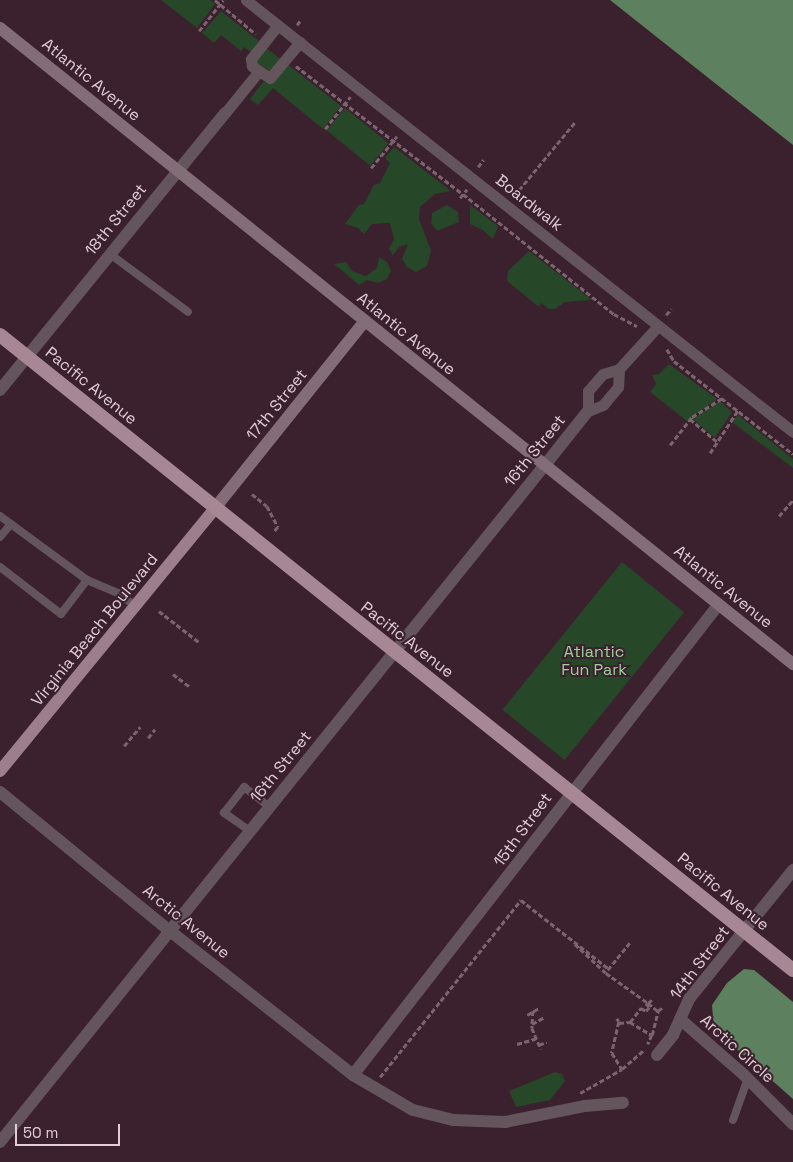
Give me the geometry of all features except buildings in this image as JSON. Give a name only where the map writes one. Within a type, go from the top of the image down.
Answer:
[{"type":"highway","name":"Pacific Avenue","points":[[0,334],[394,652],[793,970]]},
{"type":"main road","name":"Atlantic Avenue","points":[[0,28],[793,664]]},
{"type":"main road","name":"17th Street","points":[[215,508],[365,321]]},
{"type":"main road","name":"Virginia Beach Boulevard","points":[[0,771],[215,508]]},
{"type":"street","name":"Boardwalk","points":[[246,0],[404,125],[662,321],[748,396],[793,432]]},
{"type":"street","points":[[278,25],[251,59],[252,66],[270,78],[300,42]]},
{"type":"street","name":"18th Street","points":[[0,390],[259,71]]},
{"type":"street","name":"16th Street","points":[[588,411],[588,391],[603,374],[619,369],[662,321]]},
{"type":"street","name":"16th Street","points":[[0,1142],[588,411],[603,404],[618,387],[619,369]]},
{"type":"street","name":"15th Street","points":[[353,1075],[570,793],[719,604]]},
{"type":"street","name":"Arctic Avenue","points":[[0,792],[170,931],[353,1075],[397,1103],[453,1120],[505,1122],[586,1106],[623,1103]]},
{"type":"street","name":"14th Street","points":[[657,1055],[680,1019],[690,999],[793,870]]},
{"type":"street","name":"Arctic Circle","points":[[680,1019],[748,1078],[793,1124]]},
{"type":"lane","points":[[110,254],[188,312]]},
{"type":"lane","points":[[0,516],[87,580],[118,593],[135,606]]},
{"type":"lane","points":[[0,537],[11,524]]},
{"type":"lane","points":[[0,567],[61,614],[87,580]]},
{"type":"lane","points":[[250,831],[224,813],[244,787],[270,807]]},
{"type":"lane","points":[[733,1120],[748,1078]]},
{"type":"path","points":[[215,0],[265,41]]},
{"type":"path","points":[[199,31],[223,0]]},
{"type":"path","points":[[297,24],[301,19]]},
{"type":"path","points":[[286,59],[614,314],[650,334],[667,348],[674,362],[793,454]]},
{"type":"path","points":[[325,130],[358,88]]},
{"type":"path","points":[[516,197],[575,122]]},
{"type":"path","points":[[371,168],[404,125]]},
{"type":"path","points":[[477,167],[483,160]]},
{"type":"path","points":[[662,321],[671,309]]},
{"type":"path","points":[[710,452],[748,396]]},
{"type":"path","points":[[670,445],[690,419],[722,398]]},
{"type":"path","points":[[690,419],[717,442]]},
{"type":"path","points":[[252,494],[267,506],[278,527],[274,532]]},
{"type":"path","points":[[779,516],[793,500]]},
{"type":"path","points":[[159,611],[199,642]]},
{"type":"path","points":[[173,674],[190,687]]},
{"type":"path","points":[[124,746],[140,727]]},
{"type":"path","points":[[148,738],[155,729]]},
{"type":"path","points":[[384,1080],[380,1077],[384,1069],[521,900],[609,969]]},
{"type":"path","points":[[572,941],[576,949],[658,1011]]},
{"type":"path","points":[[606,973],[630,943]]},
{"type":"path","points":[[630,1022],[646,1002],[653,998]]},
{"type":"path","points":[[641,1008],[646,1011],[649,1007],[646,1002]]},
{"type":"path","points":[[573,1095],[622,1068],[643,1051],[652,1035],[658,1011],[663,1006]]},
{"type":"path","points":[[527,1015],[539,1008]]},
{"type":"path","points":[[533,1011],[532,1024],[535,1039],[541,1048]]},
{"type":"path","points":[[532,1024],[542,1018]]},
{"type":"path","points":[[617,1018],[619,1023],[612,1053],[622,1068]]},
{"type":"path","points":[[619,1023],[630,1022],[652,1035]]},
{"type":"path","points":[[517,1044],[535,1039]]},
{"type":"path","points":[[539,1045],[546,1042]]},
{"type":"green space","points":[[161,0],[210,0],[215,4],[197,28]]},
{"type":"green space","points":[[221,11],[259,41],[251,52],[244,47],[241,51],[221,35],[214,43],[202,33]]},
{"type":"green space","points":[[265,47],[282,60],[270,71],[257,63],[256,59]]},
{"type":"green space","points":[[287,64],[341,106],[323,129],[273,88],[258,105],[250,99],[263,82],[271,82]]},
{"type":"green space","points":[[345,108],[389,143],[370,166],[327,131]]},
{"type":"green space","points":[[394,147],[451,191],[435,194],[420,207],[419,219],[431,251],[427,266],[416,272],[407,267],[402,259],[408,244],[399,247],[393,255],[389,249],[394,239],[390,223],[372,224],[364,234],[358,228],[345,224],[359,205],[364,204],[374,185],[380,183],[390,163],[385,158]]},
{"type":"green space","points":[[447,205],[458,212],[459,222],[437,231],[431,223],[432,213]]},
{"type":"green space","points":[[470,205],[498,226],[493,239],[483,230],[470,224]]},
{"type":"green space","points":[[529,251],[592,300],[565,302],[555,309],[549,309],[541,303],[539,307],[507,281],[508,271]]},
{"type":"green space","points":[[379,257],[387,262],[391,271],[387,279],[378,283],[367,280],[359,285],[334,264],[346,262],[352,271],[366,276],[377,268]]},
{"type":"green space","points":[[669,364],[717,399],[687,421],[650,392],[656,384],[652,375],[659,374]]},
{"type":"green space","points":[[720,401],[732,412],[715,438],[693,419]]},
{"type":"green space","points":[[738,415],[793,459],[793,468],[732,422]]},
{"type":"green space","name":"Atlantic Fun Park","points":[[622,562],[684,612],[565,760],[502,710]]},
{"type":"green space","points":[[555,1072],[562,1074],[565,1081],[550,1100],[516,1107],[509,1091]]},
{"type":"shaded area","points":[[610,0],[793,0],[793,145]]},
{"type":"shaded area","points":[[744,969],[754,970],[793,1002],[793,1099],[714,1029],[712,1005],[727,983]]}]
